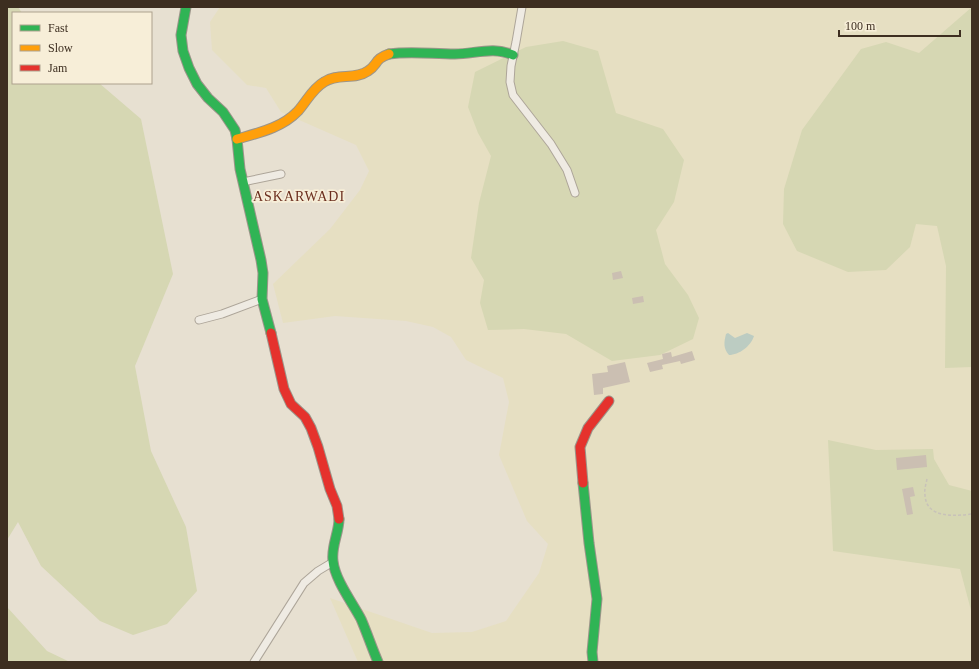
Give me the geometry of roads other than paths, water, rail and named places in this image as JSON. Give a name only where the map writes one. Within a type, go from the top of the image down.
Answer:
[{"type":"street","points":[[186,7],[181,35],[183,48],[188,62],[197,82],[208,97],[220,108],[235,131],[238,159],[261,260],[263,273],[262,299],[284,389],[291,404],[305,417],[311,428],[330,489],[337,506],[339,527],[333,548],[333,562],[339,579],[361,620],[378,662]]},
{"type":"street","points":[[522,7],[511,66],[510,82],[513,94],[551,144],[567,170],[575,193]]},
{"type":"street","points":[[237,139],[277,127],[296,112],[309,95],[321,83],[335,77],[367,71],[380,57],[391,54],[457,54],[498,50],[506,51],[513,55]]},
{"type":"street","points":[[243,182],[281,174]]},
{"type":"street","points":[[199,320],[222,314],[262,299]]},
{"type":"street","points":[[593,662],[592,652],[597,599],[589,543],[580,447],[584,434],[591,422],[609,401]]},
{"type":"street","points":[[254,662],[304,582],[333,562]]},
{"type":"district","name":"ASKARWADI","points":[[299,196]]}]
